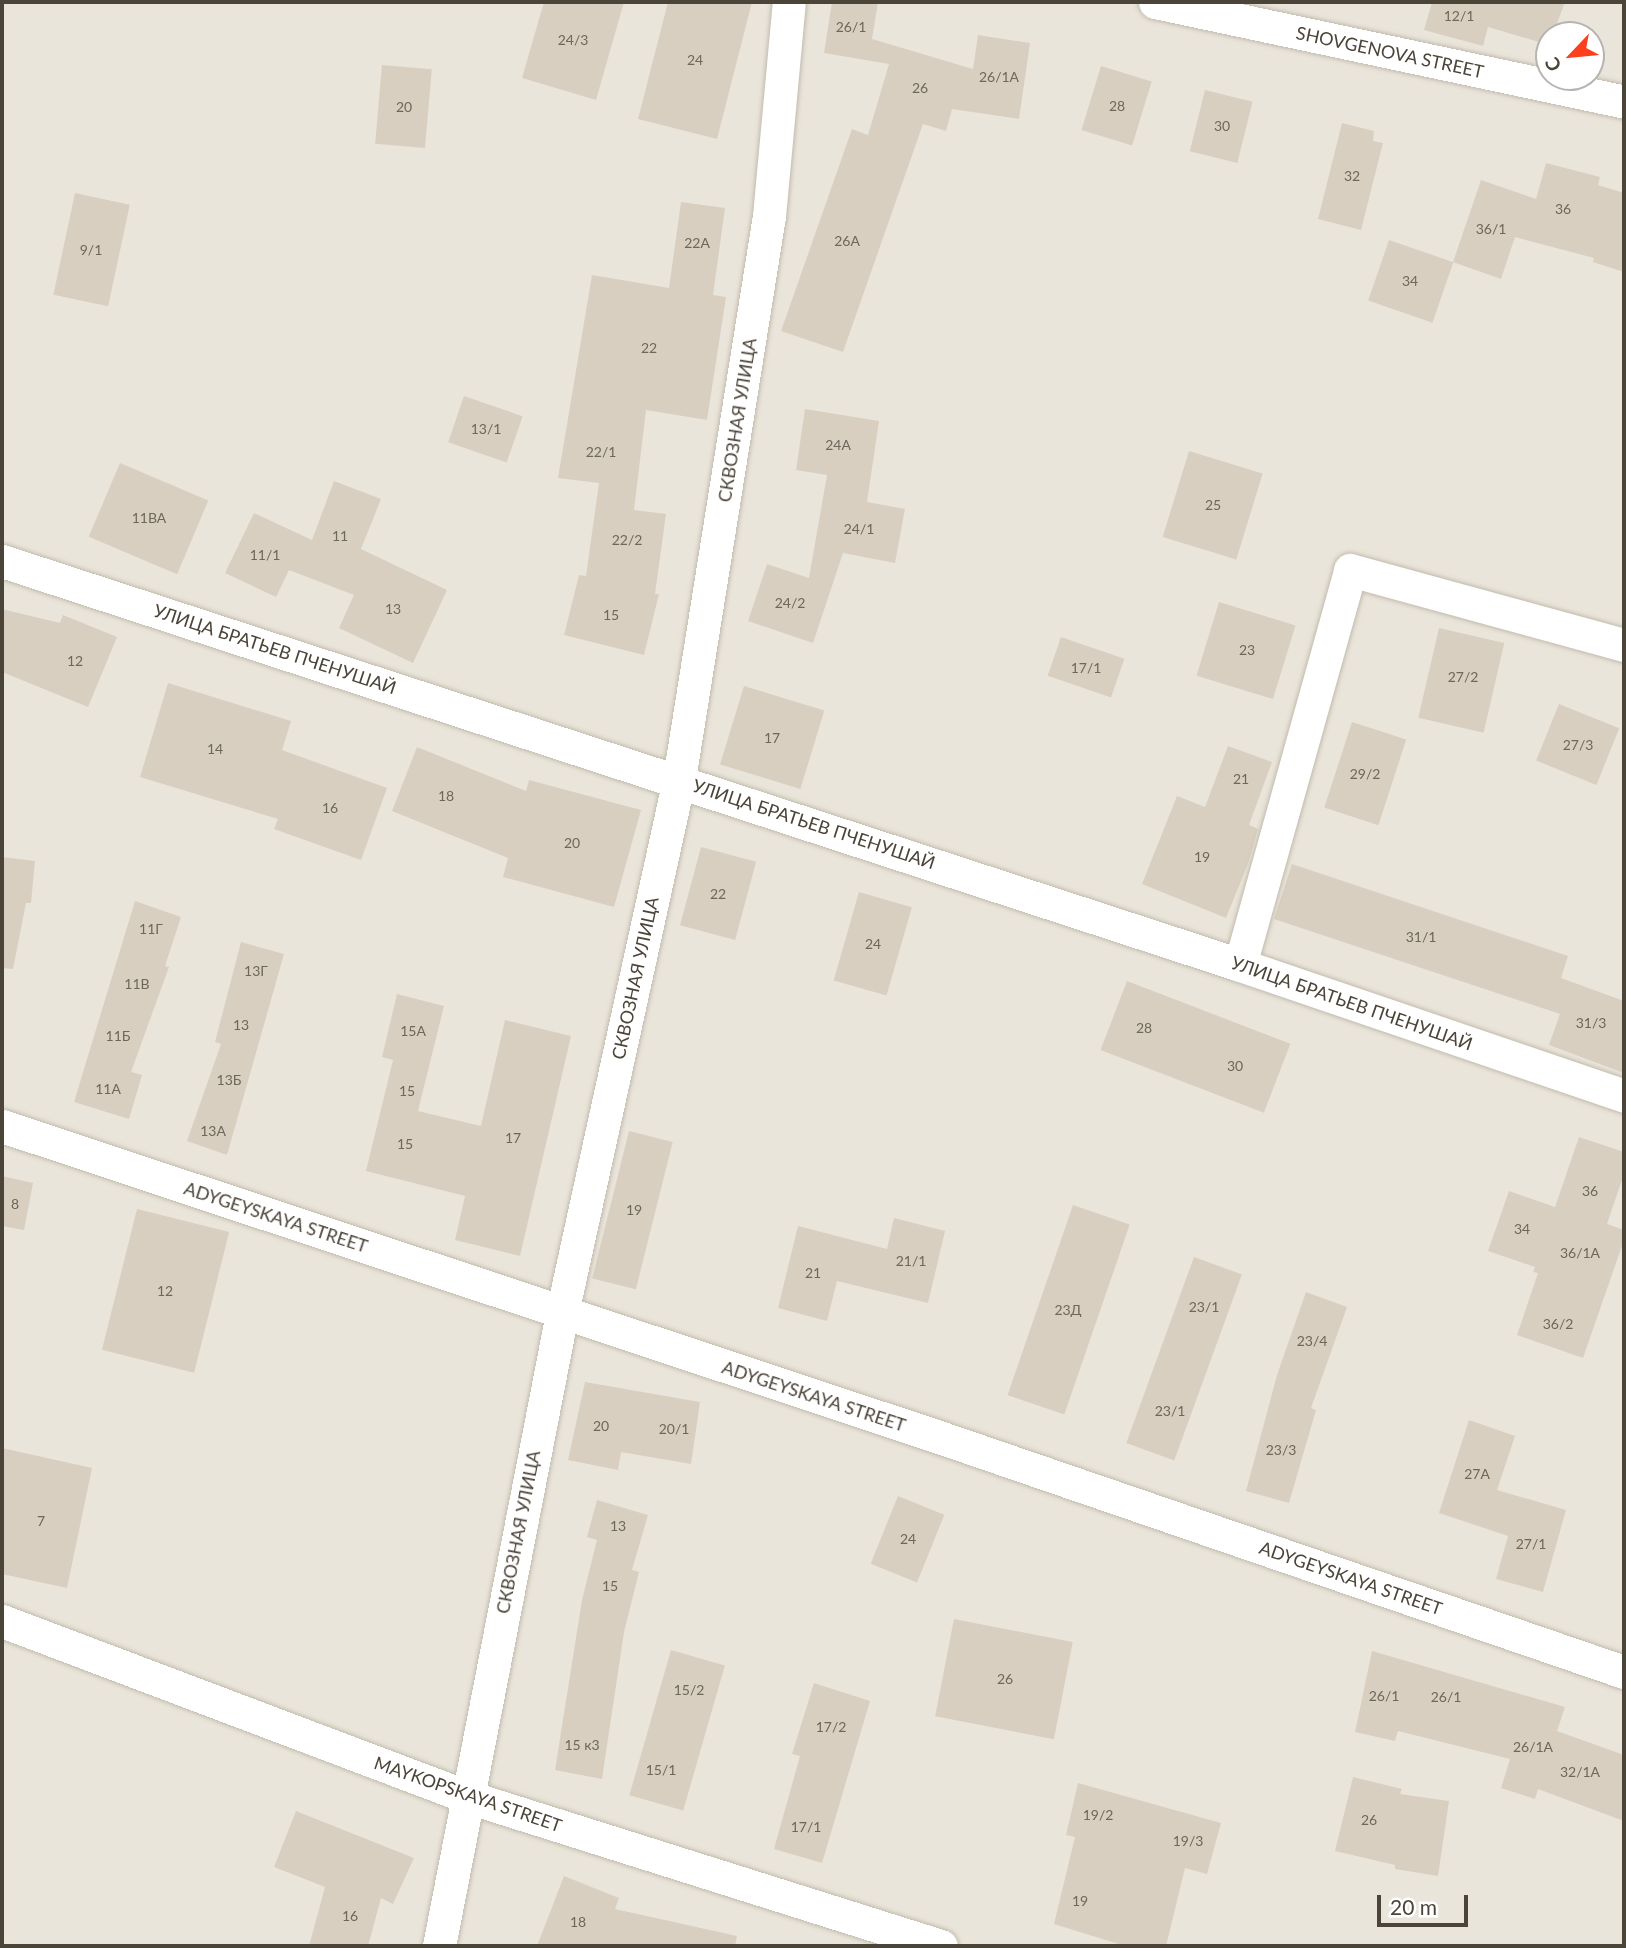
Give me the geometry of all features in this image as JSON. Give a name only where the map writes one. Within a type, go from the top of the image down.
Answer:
[{"type":"street","name":"СКВОЗНАЯ УЛИЦА","points":[[439,1946],[465,1796],[562,1313],[679,779],[769,216],[789,2]]},
{"type":"street","name":"SHOVGENOVA STREET","points":[[1155,2],[1624,102]]},
{"type":"street","name":"УЛИЦА БРАТЬЕВ ПЧЕНУШАЙ","points":[[2,561],[679,779],[1624,1096]]},
{"type":"street","points":[[1240,965],[1350,570],[1624,645]]},
{"type":"street","name":"ADYGEYSKAYA STREET","points":[[2,1126],[1624,1672]]},
{"type":"street","name":"MAYKOPSKAYA STREET","points":[[2,1621],[465,1796],[941,1946]]},
{"type":"shaded area","points":[[2,2],[1624,2],[1624,1946],[2,1946]]},
{"type":"building","points":[[544,2],[624,2],[596,100],[522,78]]},
{"type":"building","points":[[668,2],[752,2],[717,139],[638,119]]},
{"type":"building","points":[[832,2],[878,2],[872,39],[973,69],[978,35],[1030,43],[1019,119],[952,109],[946,131],[923,124],[843,352],[781,331],[852,129],[868,135],[889,64],[824,53]]},
{"type":"building","points":[[1432,2],[1565,2],[1558,21],[1535,21],[1535,41],[1488,27],[1483,46],[1424,30]]},
{"type":"building","points":[[382,65],[432,69],[425,148],[375,144]]},
{"type":"building","points":[[1101,66],[1152,81],[1132,146],[1081,130]]},
{"type":"building","points":[[1205,90],[1253,102],[1237,163],[1190,151]]},
{"type":"building","points":[[1342,123],[1374,131],[1373,141],[1383,143],[1361,230],[1318,219]]},
{"type":"building","points":[[1546,163],[1600,177],[1598,185],[1624,193],[1624,272],[1593,262],[1594,258],[1515,237],[1501,279],[1453,262],[1481,180],[1536,199]]},
{"type":"building","points":[[75,193],[130,205],[108,306],[53,295]]},
{"type":"building","points":[[681,202],[725,208],[713,295],[726,297],[707,420],[646,410],[634,510],[666,514],[655,594],[659,594],[644,655],[564,635],[579,575],[586,576],[599,483],[558,478],[592,275],[669,288]]},
{"type":"building","points":[[1389,240],[1453,262],[1432,323],[1368,301]]},
{"type":"building","points":[[464,396],[523,416],[507,463],[448,442]]},
{"type":"building","points":[[805,409],[879,421],[867,502],[905,509],[895,563],[843,553],[813,643],[748,621],[767,564],[809,578],[827,475],[796,470]]},
{"type":"building","points":[[1189,451],[1263,474],[1236,560],[1163,537]]},
{"type":"building","points":[[120,463],[208,501],[177,574],[89,537]]},
{"type":"building","points":[[334,481],[381,499],[361,549],[447,590],[413,663],[339,628],[354,595],[289,570],[276,597],[225,573],[254,513],[312,540]]},
{"type":"building","points":[[1219,602],[1296,625],[1273,699],[1196,676]]},
{"type":"building","points":[[2,609],[60,623],[63,615],[117,637],[88,707],[2,672]]},
{"type":"building","points":[[1439,628],[1504,643],[1484,733],[1418,718]]},
{"type":"building","points":[[1061,637],[1124,659],[1111,698],[1048,676]]},
{"type":"building","points":[[168,683],[291,721],[282,750],[387,788],[361,860],[274,829],[278,819],[140,777]]},
{"type":"building","points":[[744,686],[824,711],[800,789],[720,764]]},
{"type":"building","points":[[1559,704],[1619,728],[1596,785],[1536,761]]},
{"type":"building","points":[[1352,722],[1406,740],[1378,825],[1324,808]]},
{"type":"building","points":[[1228,746],[1272,762],[1249,825],[1258,829],[1249,861],[1226,918],[1142,884],[1177,796],[1205,807]]},
{"type":"building","points":[[417,747],[526,791],[529,780],[641,810],[614,907],[503,877],[508,858],[392,811]]},
{"type":"building","points":[[701,847],[756,862],[735,940],[680,925]]},
{"type":"building","points":[[2,857],[35,861],[31,903],[26,903],[13,969],[2,968]]},
{"type":"building","points":[[1292,864],[1568,956],[1561,978],[1624,1001],[1624,1073],[1549,1045],[1560,1014],[1274,919]]},
{"type":"building","points":[[859,892],[912,907],[887,996],[834,980]]},
{"type":"building","points":[[135,901],[181,917],[165,966],[169,967],[131,1072],[142,1075],[129,1119],[74,1102]]},
{"type":"building","points":[[241,942],[284,954],[227,1155],[187,1141],[221,1044],[215,1042]]},
{"type":"building","points":[[1127,981],[1290,1044],[1264,1113],[1100,1050]]},
{"type":"building","points":[[397,994],[444,1006],[418,1111],[481,1126],[505,1020],[571,1036],[520,1256],[455,1240],[465,1196],[366,1171],[393,1060],[382,1057]]},
{"type":"building","points":[[629,1131],[673,1142],[636,1289],[592,1278]]},
{"type":"building","points":[[1579,1137],[1624,1152],[1624,1174],[1607,1224],[1624,1230],[1624,1240],[1583,1358],[1517,1335],[1538,1273],[1533,1272],[1535,1267],[1488,1251],[1509,1191],[1555,1207]]},
{"type":"building","points":[[2,1176],[33,1183],[24,1230],[2,1226]]},
{"type":"building","points":[[1073,1205],[1130,1225],[1064,1415],[1008,1395]]},
{"type":"building","points":[[137,1209],[229,1232],[194,1373],[102,1350]]},
{"type":"building","points":[[894,1218],[945,1231],[928,1303],[837,1281],[827,1321],[778,1308],[798,1226],[887,1249]]},
{"type":"building","points":[[1194,1257],[1242,1274],[1174,1461],[1126,1443]]},
{"type":"building","points":[[1306,1292],[1347,1307],[1311,1408],[1316,1410],[1289,1503],[1246,1491],[1277,1375]]},
{"type":"building","points":[[585,1382],[700,1402],[691,1464],[621,1452],[618,1470],[568,1460]]},
{"type":"building","points":[[1469,1420],[1515,1436],[1497,1490],[1566,1510],[1543,1592],[1496,1579],[1508,1536],[1439,1513]]},
{"type":"building","points":[[2,1448],[92,1468],[67,1588],[2,1574]]},
{"type":"building","points":[[898,1496],[944,1515],[917,1582],[871,1564]]},
{"type":"building","points":[[597,1500],[648,1515],[632,1570],[639,1572],[624,1632],[602,1779],[555,1770],[582,1600],[597,1540],[587,1537]]},
{"type":"building","points":[[954,1619],[1073,1642],[1054,1739],[935,1716]]},
{"type":"building","points":[[671,1650],[725,1665],[683,1811],[629,1795]]},
{"type":"building","points":[[1372,1651],[1565,1707],[1557,1731],[1624,1755],[1624,1821],[1538,1789],[1535,1799],[1501,1788],[1510,1759],[1398,1731],[1395,1741],[1355,1732]]},
{"type":"building","points":[[814,1683],[870,1701],[822,1863],[774,1849],[800,1756],[792,1754]]},
{"type":"building","points":[[1353,1777],[1402,1789],[1400,1794],[1449,1801],[1438,1876],[1395,1869],[1395,1865],[1335,1851]]},
{"type":"building","points":[[1078,1783],[1221,1823],[1207,1874],[1185,1868],[1166,1946],[1125,1946],[1054,1924],[1075,1837],[1066,1835]]},
{"type":"building","points":[[296,1811],[414,1858],[393,1904],[381,1898],[368,1946],[309,1946],[325,1887],[274,1867]]},
{"type":"building","points":[[564,1876],[619,1898],[615,1909],[737,1936],[735,1946],[537,1946]]}]
